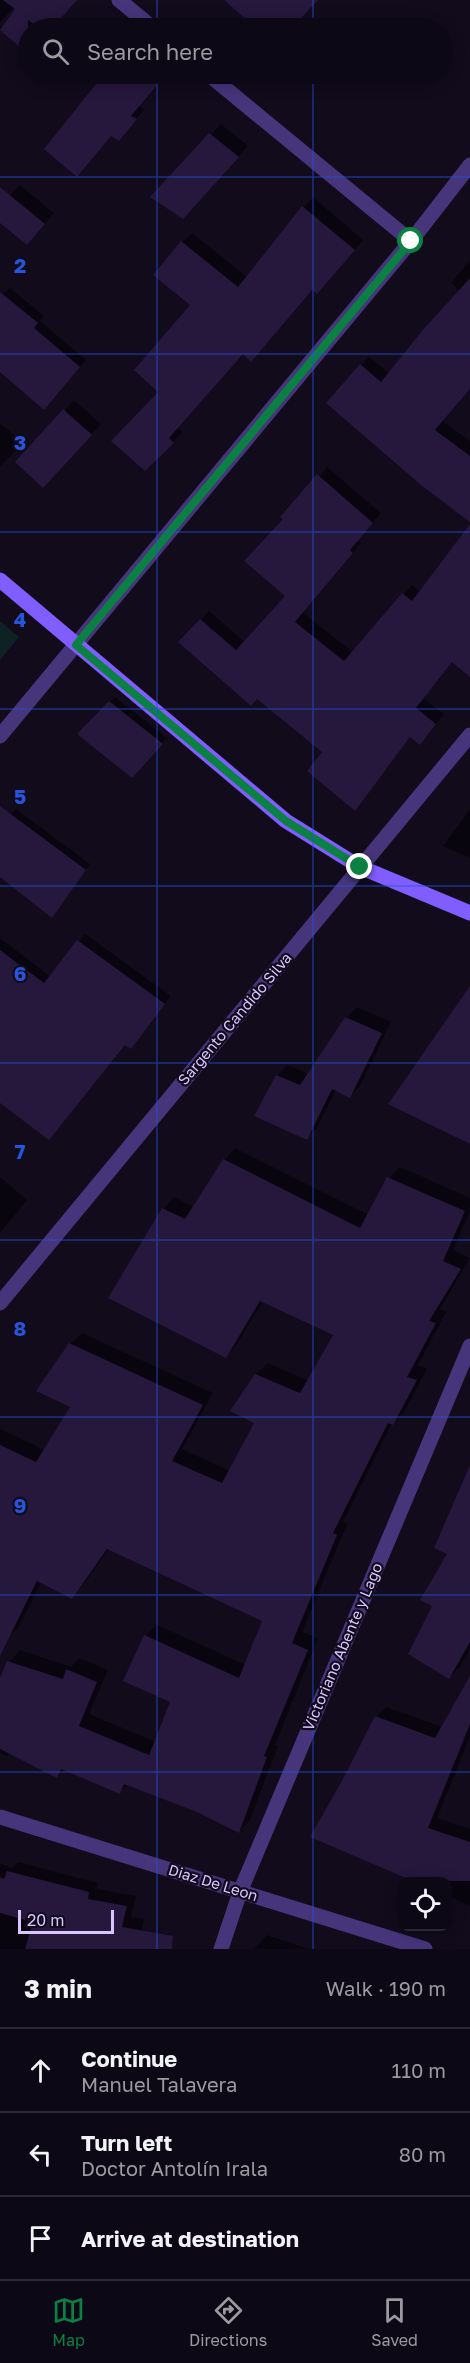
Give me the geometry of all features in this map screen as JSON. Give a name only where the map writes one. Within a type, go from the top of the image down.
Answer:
[{"type":"street","points":[[119,0],[141,18]]},
{"type":"street","points":[[220,84],[411,241]]},
{"type":"street","points":[[0,736],[411,241],[470,165]]},
{"type":"street","points":[[0,580],[286,821],[360,867],[470,913]]},
{"type":"street","name":"Sargento Candido Silva","points":[[0,1303],[470,735]]},
{"type":"street","name":"Victoriano Abente y Lago","points":[[221,1949],[240,1892],[470,1346]]},
{"type":"street","name":"Diaz De Leon","points":[[0,1816],[425,1949]]},
{"type":"green space","points":[[0,621],[19,637],[0,660]]},
{"type":"building","points":[[3,0],[77,0],[61,18],[18,18],[18,45],[0,30],[15,9]]},
{"type":"building","points":[[224,0],[318,0],[301,18],[245,18]]},
{"type":"building","points":[[96,84],[158,84],[131,116],[137,119],[119,141],[111,136],[77,177],[44,149]]},
{"type":"building","points":[[209,133],[239,157],[183,219],[150,197]]},
{"type":"building","points":[[0,187],[45,224],[27,245],[0,223]]},
{"type":"building","points":[[302,206],[355,250],[317,294],[312,290],[251,362],[243,354],[169,438],[174,443],[145,471],[111,441],[158,392],[134,370],[190,305],[153,275],[181,241],[238,287]]},
{"type":"building","points":[[470,278],[470,389],[435,430],[470,456],[470,522],[421,485],[326,403],[360,364],[381,382],[422,331]]},
{"type":"building","points":[[0,292],[38,323],[34,328],[80,367],[44,410],[0,372]]},
{"type":"building","points":[[63,409],[92,435],[43,488],[15,462]]},
{"type":"building","points":[[317,474],[373,523],[350,550],[353,553],[295,622],[344,661],[402,593],[412,601],[470,524],[470,677],[452,662],[416,708],[436,724],[420,745],[410,737],[355,811],[307,771],[322,752],[257,699],[251,706],[178,642],[200,619],[236,650],[285,596],[244,561],[283,519],[280,517]]},
{"type":"building","points":[[109,701],[163,744],[132,778],[77,734]]},
{"type":"building","points":[[0,806],[86,870],[52,918],[0,877]]},
{"type":"building","points":[[77,940],[165,1004],[131,1049],[125,1045],[49,1140],[0,1103],[0,950],[44,983]]},
{"type":"building","points":[[470,986],[470,1144],[388,1104]]},
{"type":"building","points":[[345,1017],[382,1033],[350,1098],[332,1089],[307,1140],[254,1116],[276,1075],[300,1085]]},
{"type":"building","points":[[223,1159],[360,1228],[387,1177],[465,1211],[443,1261],[461,1269],[429,1321],[436,1323],[407,1377],[417,1380],[393,1425],[388,1423],[333,1533],[337,1535],[292,1643],[308,1650],[264,1756],[267,1757],[239,1833],[197,1812],[124,1784],[120,1794],[61,1769],[57,1778],[0,1749],[0,1678],[7,1661],[63,1679],[66,1669],[97,1682],[79,1726],[149,1755],[170,1702],[123,1681],[144,1635],[239,1678],[262,1621],[107,1549],[72,1599],[37,1581],[0,1656],[0,1445],[36,1462],[70,1407],[36,1391],[69,1343],[203,1405],[172,1461],[222,1483],[254,1423],[230,1411],[255,1374],[300,1393],[333,1335],[260,1301],[226,1358],[108,1298],[162,1208],[185,1219]]},
{"type":"building","points":[[470,1465],[470,1642],[449,1679],[408,1654],[432,1606],[420,1600],[447,1554],[434,1548]]},
{"type":"building","points":[[470,1676],[470,1724],[428,1828],[470,1842],[470,1881],[452,1881],[452,1877],[404,1877],[310,1837],[375,1716],[435,1738]]},
{"type":"building","points":[[7,1871],[89,1892],[88,1899],[127,1906],[122,1927],[173,1936],[172,1949],[25,1949],[33,1922],[0,1913],[0,1877],[4,1879]]},
{"type":"route","points":[[360,867],[286,821],[76,645],[411,241]]}]
